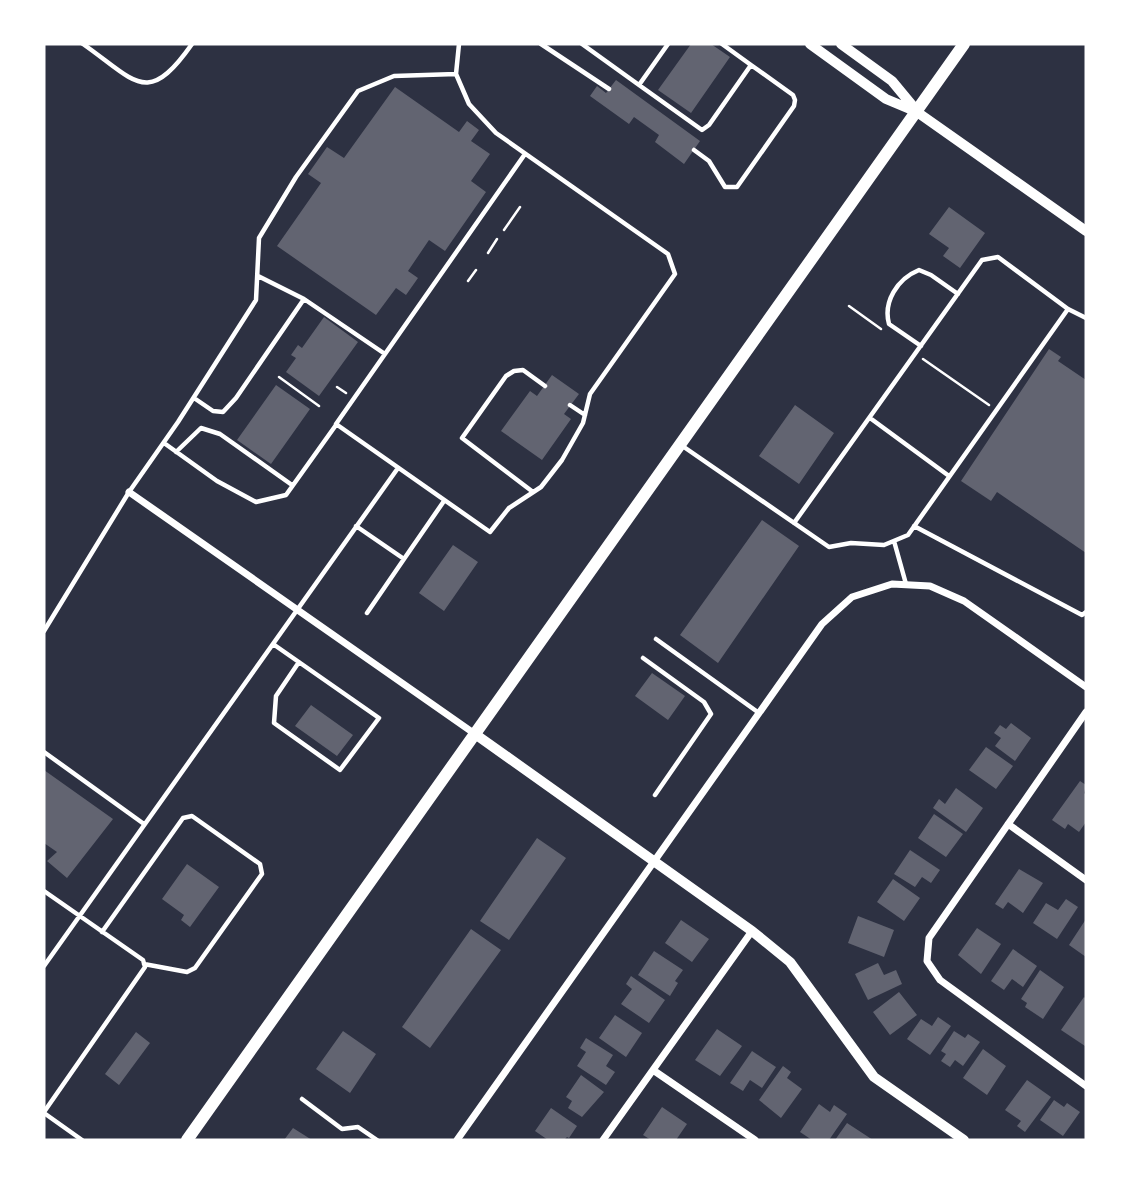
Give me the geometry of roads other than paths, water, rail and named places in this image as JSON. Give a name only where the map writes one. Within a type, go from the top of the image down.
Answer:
[{"type":"main road","points":[[810,44],[886,99],[918,112]]},
{"type":"main road","points":[[841,44],[892,81],[918,112]]},
{"type":"main road","points":[[187,1140],[964,44]]},
{"type":"street","points":[[918,112],[1086,231]]},
{"type":"street","points":[[129,492],[752,931],[790,962],[874,1077],[964,1140]]},
{"type":"street","points":[[457,1140],[822,624],[852,597],[892,584],[930,586],[964,601],[1086,687]]},
{"type":"street","points":[[1086,712],[929,938],[927,961],[940,980],[1086,1086]]},
{"type":"street","points":[[1007,824],[1086,880]]},
{"type":"street","points":[[603,1140],[752,931]]},
{"type":"street","points":[[653,1070],[755,1140]]},
{"type":"lane","points":[[83,44],[135,81],[150,84],[175,68],[192,44]]},
{"type":"lane","points":[[336,424],[490,532],[509,508],[541,487],[562,460],[585,415],[590,394],[675,274],[668,254],[496,133],[469,104],[456,74],[459,44]]},
{"type":"lane","points":[[541,44],[609,89]]},
{"type":"lane","points":[[582,44],[699,128],[706,129],[751,65]]},
{"type":"lane","points":[[639,85],[667,44]]},
{"type":"lane","points":[[694,150],[709,161],[725,187],[737,187],[794,106],[793,95],[722,44]]},
{"type":"lane","points":[[44,631],[129,492],[257,300],[259,239],[296,177],[358,91],[394,76],[456,74]]},
{"type":"lane","points":[[164,443],[217,481],[256,502],[286,495],[525,154]]},
{"type":"lane","points":[[794,523],[982,260],[998,257],[1068,309],[1086,318]]},
{"type":"lane","points":[[921,346],[889,324],[886,311],[889,300],[902,280],[908,274],[919,270],[958,294]]},
{"type":"lane","points":[[258,275],[304,299],[385,354]]},
{"type":"lane","points":[[194,398],[213,411],[223,412],[236,398],[304,299]]},
{"type":"lane","points":[[681,445],[829,547],[851,543],[884,545],[908,535],[1068,309]]},
{"type":"lane","points":[[533,492],[462,438],[506,376],[523,370],[545,386]]},
{"type":"lane","points":[[570,405],[585,415]]},
{"type":"lane","points":[[870,418],[949,477]]},
{"type":"lane","points":[[176,452],[201,428],[220,434],[292,485]]},
{"type":"lane","points":[[44,966],[398,468]]},
{"type":"lane","points":[[367,613],[444,501]]},
{"type":"lane","points":[[356,526],[404,559]]},
{"type":"lane","points":[[914,526],[1082,615],[1086,612]]},
{"type":"lane","points":[[894,541],[906,585]]},
{"type":"lane","points":[[656,639],[760,713]]},
{"type":"lane","points":[[273,644],[299,662],[379,718],[340,771],[274,723],[276,696],[299,662]]},
{"type":"lane","points":[[643,658],[704,702],[711,714],[654,795]]},
{"type":"lane","points":[[44,752],[144,824]]},
{"type":"lane","points":[[44,891],[144,964],[187,972],[195,968],[262,874],[260,864],[192,816],[183,818],[102,932]]},
{"type":"lane","points":[[82,1140],[44,1112],[145,967],[144,964]]},
{"type":"lane","points":[[302,1099],[342,1129],[358,1127],[377,1140]]}]
